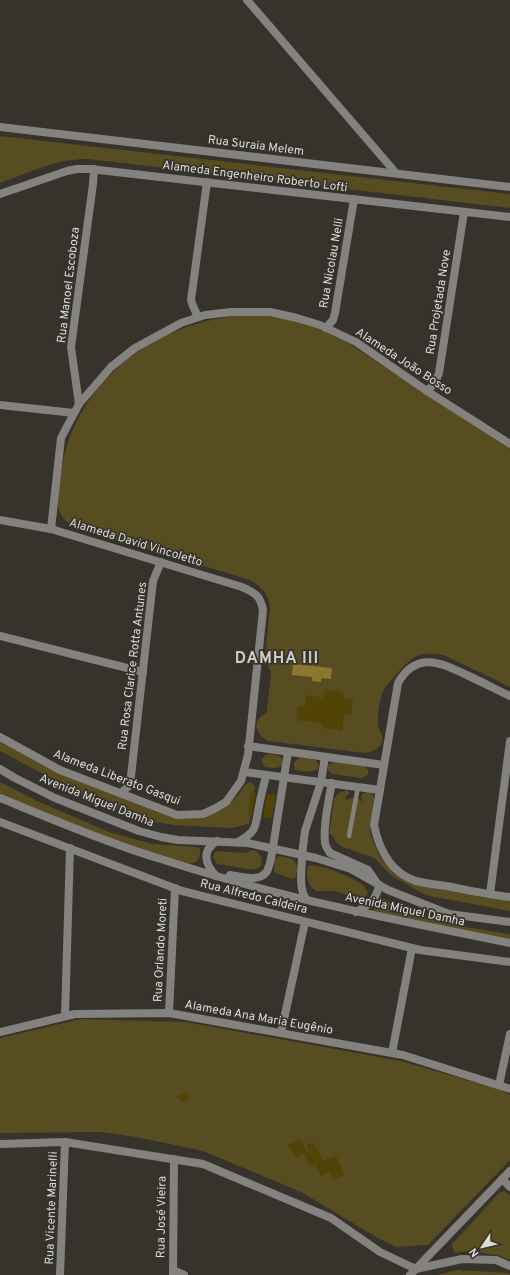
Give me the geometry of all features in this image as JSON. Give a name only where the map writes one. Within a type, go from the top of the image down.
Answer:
[{"type":"street","points":[[247,0],[396,173]]},
{"type":"street","name":"Rua Suraia Melem","points":[[0,127],[510,187]]},
{"type":"street","name":"Alameda Engenheiro Roberto Lofti","points":[[0,194],[67,170],[77,168],[510,217]]},
{"type":"street","name":"Rua Manoel Escoboza","points":[[79,404],[71,347],[94,169]]},
{"type":"street","points":[[198,318],[192,300],[207,182]]},
{"type":"street","name":"Rua Nicolau Nelli","points":[[326,328],[333,320],[335,313],[354,199]]},
{"type":"street","name":"Rua Projetada Nove","points":[[427,391],[435,383],[439,373],[464,212]]},
{"type":"street","name":"Alameda João Bosso","points":[[51,529],[61,438],[79,404],[111,367],[135,348],[181,323],[230,312],[270,312],[297,318],[326,328],[356,342],[427,391],[510,444]]},
{"type":"street","points":[[0,405],[74,413]]},
{"type":"street","name":"Alameda David Vincoletto","points":[[0,520],[51,529],[161,562],[242,587],[253,592],[261,600]]},
{"type":"street","name":"Rua Rosa Clarice Rotta Antunes","points":[[121,793],[130,785],[153,581],[161,562]]},
{"type":"street","name":"Alameda Liberato Gasqui","points":[[0,737],[60,770],[177,815],[202,814],[214,809],[226,802],[241,781],[244,772],[263,610],[261,600]]},
{"type":"street","points":[[0,636],[143,672]]},
{"type":"street","points":[[510,696],[444,664],[432,662],[422,663],[412,667],[403,675],[398,683],[374,825],[381,850],[389,862],[400,872],[415,880],[510,897]]},
{"type":"street","points":[[490,894],[510,742]]},
{"type":"street","points":[[248,746],[384,766]]},
{"type":"street","points":[[217,841],[211,844],[206,857],[210,870],[217,876],[226,875],[256,878],[260,877],[269,868],[288,752]]},
{"type":"street","points":[[306,899],[302,887],[302,855],[305,831],[321,782],[325,757]]},
{"type":"street","name":"Avenida Miguel Damha","points":[[0,769],[55,798],[139,831],[178,840],[238,842],[273,847],[331,862],[351,869],[374,881],[380,886],[449,914],[510,922]]},
{"type":"street","points":[[244,772],[380,790]]},
{"type":"street","points":[[238,842],[248,837],[256,825],[266,775]]},
{"type":"street","points":[[332,784],[325,833],[327,848],[330,853],[368,870],[380,886],[373,902],[356,912]]},
{"type":"street","name":"Avenida Miguel Damha","points":[[0,798],[89,834],[162,860],[217,876],[356,912],[510,942]]},
{"type":"street","name":"Rua Alfredo Caldeira","points":[[0,822],[175,888],[412,948],[510,962]]},
{"type":"street","points":[[65,1016],[70,848]]},
{"type":"street","name":"Rua Orlando Moreti","points":[[169,1013],[175,888]]},
{"type":"street","points":[[280,1033],[305,922]]},
{"type":"street","points":[[392,1053],[412,948]]},
{"type":"street","name":"Alameda Ana Maria Eugênio","points":[[0,1032],[76,1014],[169,1013],[403,1055],[510,1089]]},
{"type":"street","points":[[499,1085],[510,1034]]},
{"type":"street","points":[[0,1144],[65,1142],[203,1164],[330,1218],[380,1252],[413,1272],[462,1260],[496,1260],[510,1266]]},
{"type":"street","name":"Rua Vicente Marinelli","points":[[60,1275],[65,1142]]},
{"type":"street","name":"Rua José Vieira","points":[[173,1272],[174,1159]]},
{"type":"street","points":[[413,1272],[510,1171]]},
{"type":"street","points":[[502,1179],[510,1186]]},
{"type":"street","points":[[173,1272],[184,1275]]},
{"type":"lane","points":[[349,836],[358,787]]},
{"type":"shaded area","points":[[0,136],[510,194],[510,208],[88,159],[77,159],[54,164],[0,183]]},
{"type":"shaded area","points":[[248,315],[269,316],[309,324],[348,343],[510,449],[510,687],[446,656],[438,654],[425,654],[413,658],[406,664],[391,680],[382,693],[378,726],[382,734],[382,739],[380,746],[376,749],[365,753],[268,741],[260,735],[256,726],[259,719],[267,711],[271,672],[265,658],[270,607],[265,593],[258,585],[250,580],[78,528],[65,520],[60,513],[57,499],[61,470],[68,442],[80,415],[96,391],[116,369],[138,352],[163,337],[190,326],[219,318]]},
{"type":"shaded area","points":[[293,664],[332,668],[331,679],[321,678],[321,682],[312,681],[312,677],[292,675]]},
{"type":"shaded area","points":[[0,740],[178,818],[187,819],[204,817],[219,811],[226,807],[240,793],[245,785],[251,782],[255,787],[249,824],[232,828],[174,825],[154,822],[84,796],[0,751]]},
{"type":"shaded area","points":[[269,754],[280,756],[283,760],[282,766],[276,768],[265,767],[262,759]]},
{"type":"shaded area","points":[[298,758],[309,758],[315,760],[318,765],[318,769],[306,772],[294,769],[294,763]]},
{"type":"shaded area","points":[[333,762],[364,765],[368,770],[368,774],[362,778],[332,774],[328,770],[328,765]]},
{"type":"shaded area","points":[[0,782],[37,801],[109,832],[152,844],[197,847],[200,849],[199,858],[193,863],[181,863],[101,836],[0,796]]},
{"type":"shaded area","points":[[347,790],[350,794],[346,796],[345,800],[352,798],[360,799],[363,805],[361,797],[363,793],[368,792],[373,794],[374,799],[370,826],[371,836],[380,857],[395,873],[491,898],[510,901],[510,911],[430,896],[422,893],[392,876],[374,858],[343,847],[336,842],[331,834],[329,834],[334,799],[339,793]]},
{"type":"shaded area","points":[[253,850],[256,851],[262,858],[261,866],[254,870],[217,864],[213,857],[217,851],[245,853]]},
{"type":"shaded area","points":[[279,856],[290,858],[295,862],[297,869],[294,879],[274,872],[275,859]]},
{"type":"shaded area","points":[[309,865],[329,869],[354,879],[364,886],[368,894],[363,899],[359,900],[336,891],[315,890],[310,885],[307,877]]},
{"type":"shaded area","points":[[382,899],[414,914],[429,919],[510,934],[510,940],[371,911]]},
{"type":"shaded area","points":[[81,1019],[186,1022],[401,1061],[498,1089],[510,1095],[510,1160],[428,1245],[396,1247],[376,1237],[301,1192],[203,1151],[136,1137],[101,1132],[0,1133],[0,1038]]},
{"type":"shaded area","points":[[505,1191],[510,1196],[510,1260],[497,1255],[468,1251],[455,1253],[452,1244],[499,1193]]},
{"type":"shaded area","points":[[457,1270],[508,1273],[510,1275],[437,1275]]},
{"type":"building","points":[[325,689],[343,692],[344,698],[353,699],[351,715],[344,715],[342,731],[322,728],[322,725],[319,725],[319,723],[296,720],[298,706],[305,707],[306,695],[323,698]]},
{"type":"building","points":[[251,791],[256,792],[252,815],[248,815]]},
{"type":"building","points":[[267,794],[276,795],[272,818],[263,817]]},
{"type":"building","points":[[181,1093],[185,1093],[189,1098],[186,1102],[182,1102],[177,1097]]},
{"type":"building","points":[[301,1139],[307,1152],[296,1157],[288,1145]]},
{"type":"building","points":[[313,1142],[323,1161],[336,1156],[345,1175],[333,1180],[329,1172],[321,1176],[316,1164],[310,1167],[304,1154],[309,1151],[306,1145]]},
{"type":"district","name":"DAMHA III","points":[[277,657]]}]
